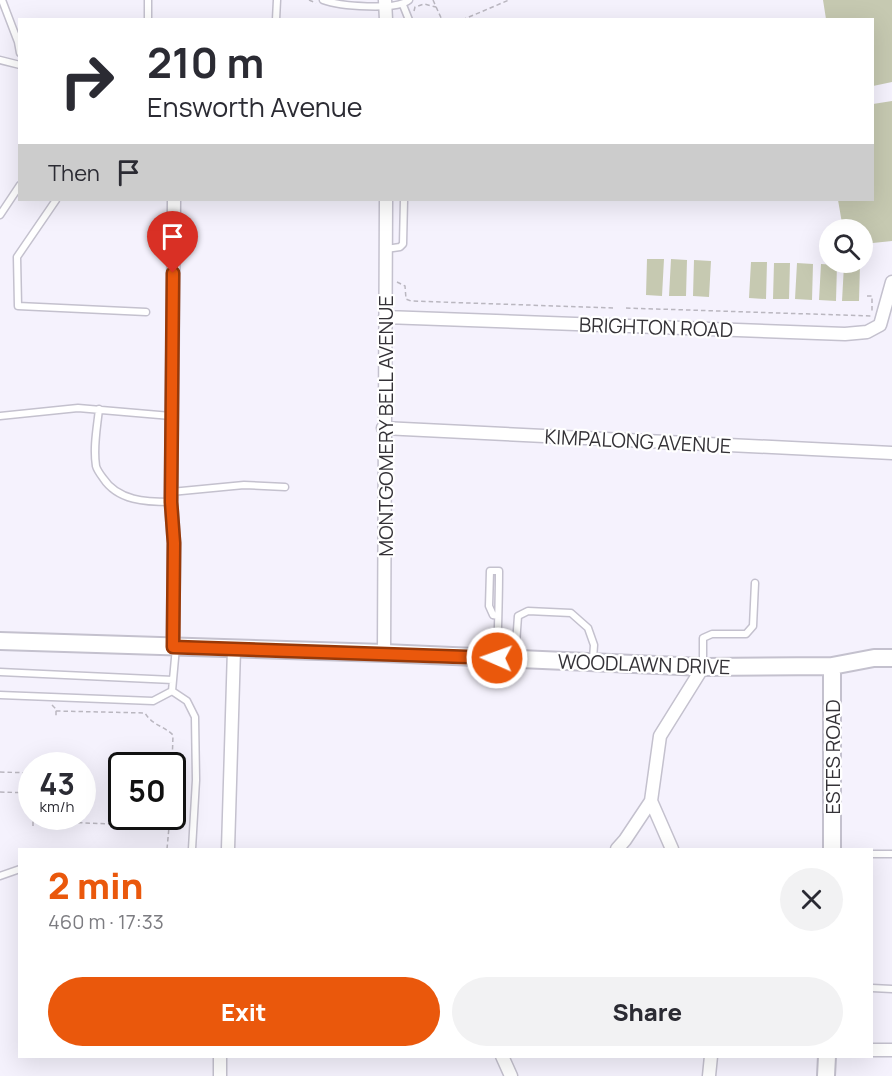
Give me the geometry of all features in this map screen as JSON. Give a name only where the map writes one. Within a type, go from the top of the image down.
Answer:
[{"type":"main road","name":"WOODLAWN DRIVE","points":[[0,641],[384,653],[703,667],[832,666],[874,658],[892,658]]},
{"type":"main road","name":"ESTES ROAD","points":[[832,666],[832,848]]},
{"type":"main road","points":[[826,1076],[827,1058]]},
{"type":"street","points":[[385,3],[386,18]]},
{"type":"street","points":[[174,201],[171,497],[174,543],[174,647]]},
{"type":"street","name":"MONTGOMERY BELL AVENUE","points":[[384,653],[383,428],[386,201]]},
{"type":"street","name":"BRIGHTON ROAD","points":[[385,317],[845,334],[867,332],[880,325],[892,282]]},
{"type":"street","name":"KIMPALONG AVENUE","points":[[383,428],[892,453]]},
{"type":"street","points":[[228,848],[234,649]]},
{"type":"street","points":[[617,848],[651,801],[660,736],[703,667]]},
{"type":"street","points":[[651,801],[672,848]]},
{"type":"street","points":[[873,1050],[892,1050]]},
{"type":"street","points":[[220,1058],[220,1076]]},
{"type":"street","points":[[503,1058],[511,1076]]},
{"type":"street","points":[[709,1076],[711,1058]]},
{"type":"lane","points":[[2,0],[18,42]]},
{"type":"lane","points":[[147,0],[148,18]]},
{"type":"lane","points":[[276,18],[277,0]]},
{"type":"lane","points":[[323,0],[337,5],[351,2],[406,2],[409,18]]},
{"type":"lane","points":[[0,60],[18,64]]},
{"type":"lane","points":[[0,215],[18,188]]},
{"type":"lane","points":[[55,201],[17,257],[18,306],[146,312]]},
{"type":"lane","points":[[386,249],[400,247],[403,244],[404,201]]},
{"type":"lane","points":[[0,416],[78,408],[172,416]]},
{"type":"lane","points":[[99,409],[95,438],[96,468],[108,486],[126,497],[146,502],[244,485],[285,487]]},
{"type":"lane","points":[[497,658],[498,616],[499,571],[490,571],[489,606],[493,615],[498,616]]},
{"type":"lane","points":[[703,667],[703,638],[712,634],[746,634],[753,626],[755,583]]},
{"type":"lane","points":[[515,659],[518,616],[528,611],[570,613],[588,628],[594,645],[592,662]]},
{"type":"lane","points":[[172,691],[174,647]]},
{"type":"lane","points":[[0,672],[173,680]]},
{"type":"lane","points":[[0,695],[153,701],[172,691]]},
{"type":"lane","points":[[172,691],[187,701],[195,717],[196,780],[192,848]]},
{"type":"lane","points":[[873,854],[892,854]]},
{"type":"lane","points":[[0,876],[18,870]]},
{"type":"lane","points":[[873,988],[892,989]]},
{"type":"path","points":[[434,0],[441,18]]},
{"type":"path","points":[[466,18],[509,0]]},
{"type":"path","points":[[414,12],[415,7],[424,4],[436,7]]},
{"type":"path","points":[[390,279],[405,286],[406,299],[411,301],[614,308]]},
{"type":"path","points":[[867,296],[872,296],[872,316]]},
{"type":"path","points":[[626,308],[876,316]]},
{"type":"path","points":[[56,711],[145,713],[150,720],[173,735],[172,752]]},
{"type":"path","points":[[0,772],[18,773]]},
{"type":"path","points":[[0,792],[18,793]]},
{"type":"path","points":[[167,848],[169,830]]},
{"type":"green space","points":[[823,0],[892,0],[892,82],[874,86],[874,18],[826,18]]},
{"type":"green space","points":[[892,101],[892,241],[873,243],[873,219],[841,219],[838,201],[874,201],[874,104]]},
{"type":"green space","points":[[647,259],[664,259],[662,296],[646,295]]},
{"type":"green space","points":[[671,259],[687,260],[686,296],[669,296]]},
{"type":"green space","points":[[694,260],[711,261],[709,297],[693,296]]},
{"type":"green space","points":[[751,262],[767,262],[766,299],[749,298]]},
{"type":"green space","points":[[774,263],[790,263],[789,299],[773,299]]},
{"type":"green space","points":[[797,263],[813,264],[812,300],[795,299]]},
{"type":"green space","points":[[820,273],[837,273],[836,301],[819,300]]},
{"type":"green space","points":[[844,273],[860,273],[859,301],[842,301]]},
{"type":"route","points":[[173,273],[171,502],[174,543],[173,647],[497,658]]}]
